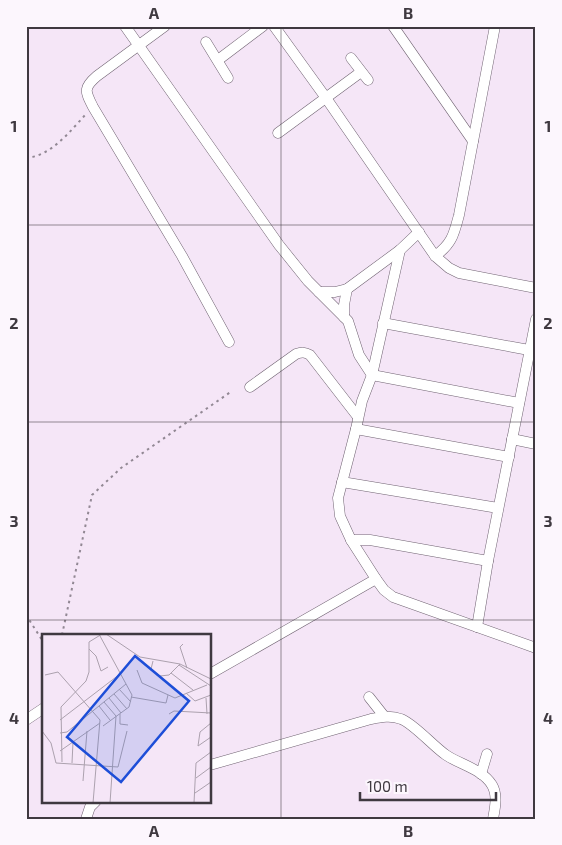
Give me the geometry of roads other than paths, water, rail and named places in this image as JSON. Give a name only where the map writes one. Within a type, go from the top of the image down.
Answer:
[{"type":"street","points":[[125,26],[260,218],[308,281],[344,317],[351,329],[359,356],[372,375],[519,403]]},
{"type":"street","points":[[165,26],[88,84],[86,92],[93,107],[182,256],[229,342]]},
{"type":"street","points":[[218,60],[264,26]]},
{"type":"street","points":[[274,26],[435,256],[459,273],[536,288]]},
{"type":"street","points":[[393,26],[473,141]]},
{"type":"street","points":[[435,256],[444,249],[452,238],[459,215],[495,26]]},
{"type":"street","points":[[206,42],[228,78]]},
{"type":"street","points":[[278,134],[326,98],[365,76],[351,58]]},
{"type":"street","points":[[319,292],[335,292],[348,289],[400,250],[419,232]]},
{"type":"street","points":[[400,250],[372,375],[362,401],[338,498],[340,516],[351,540],[376,579],[384,590],[393,597],[536,648]]},
{"type":"street","points":[[344,317],[344,306],[348,289]]},
{"type":"street","points":[[477,627],[498,508],[536,319]]},
{"type":"street","points":[[383,323],[529,350]]},
{"type":"street","points":[[250,387],[296,354],[306,353],[310,355],[358,416]]},
{"type":"street","points":[[356,428],[509,457]]},
{"type":"street","points":[[512,439],[536,444]]},
{"type":"street","points":[[342,482],[498,508]]},
{"type":"street","points":[[351,540],[370,540],[488,561]]},
{"type":"street","points":[[211,673],[376,579]]},
{"type":"street","points":[[370,697],[384,716]]},
{"type":"street","points":[[26,720],[42,709]]},
{"type":"street","points":[[211,765],[384,716],[404,720],[446,755],[480,774],[491,784],[495,791],[496,800],[493,819]]},
{"type":"street","points":[[480,774],[487,754]]},
{"type":"street","points":[[86,819],[90,807],[95,802]]}]
